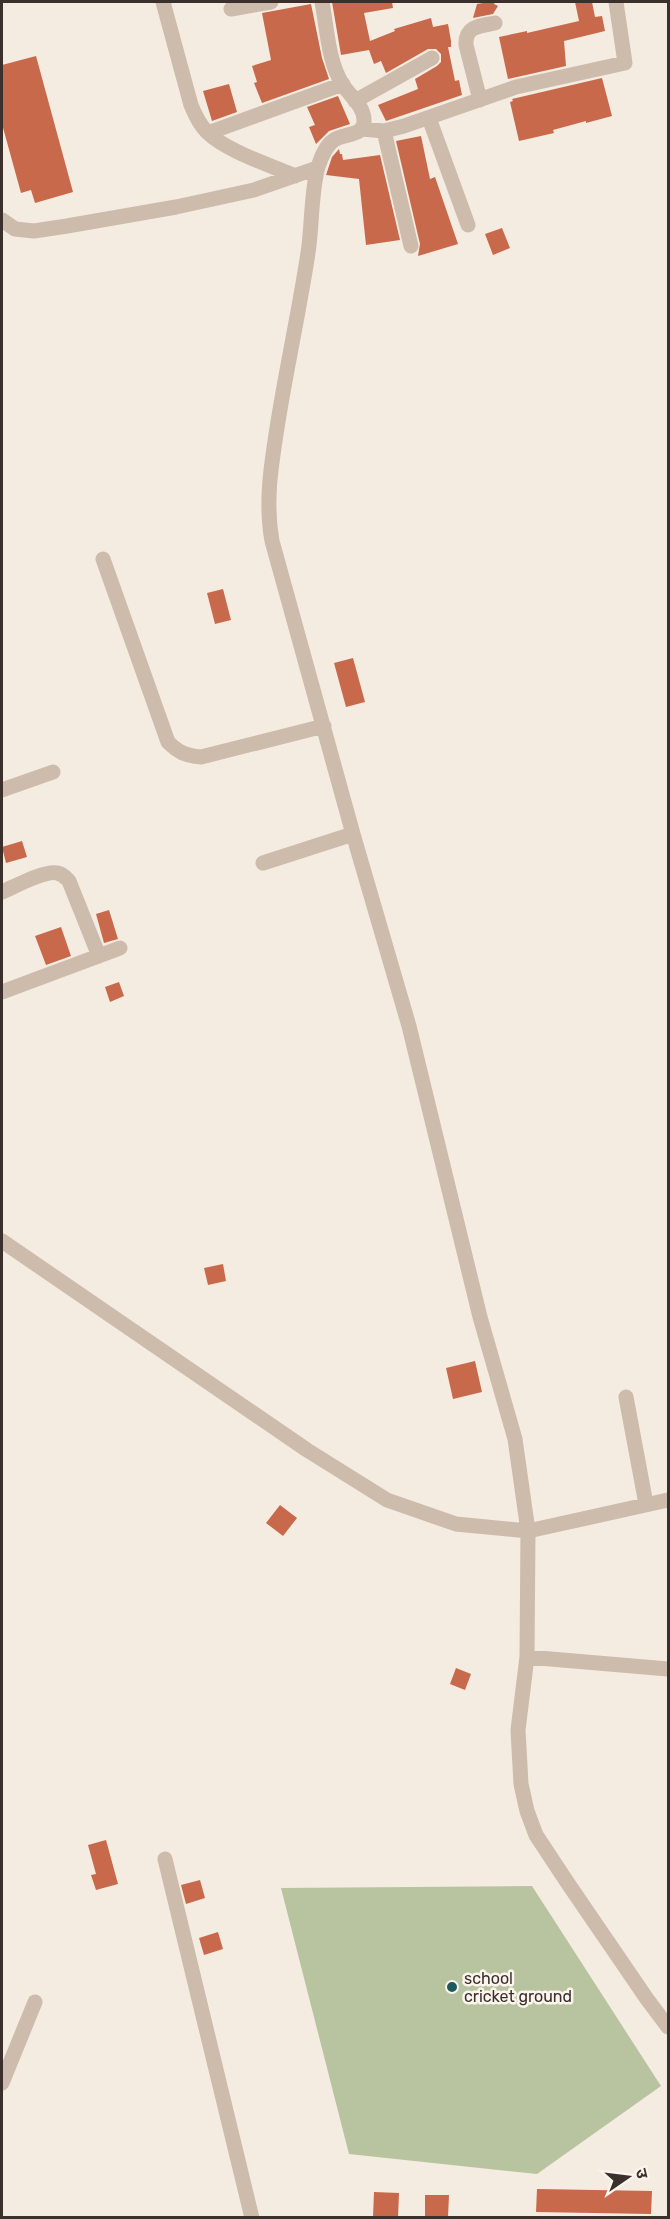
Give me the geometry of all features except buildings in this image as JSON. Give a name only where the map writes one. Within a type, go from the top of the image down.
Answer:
[{"type":"street","points":[[163,2],[191,105],[198,120],[208,133],[224,144],[295,176]]},
{"type":"street","points":[[231,9],[271,2]]},
{"type":"street","points":[[322,2],[333,58],[343,84],[363,112],[365,122],[362,129],[355,134],[335,139],[326,148],[317,168],[308,253],[269,476],[268,517],[272,541],[409,1026],[480,1317],[514,1439],[528,1530],[527,1657],[518,1730],[521,1784],[527,1811],[536,1835],[646,1999],[669,2027]]},
{"type":"street","points":[[362,129],[384,131],[429,118],[516,87],[625,63],[616,2]]},
{"type":"street","points":[[480,100],[465,36],[474,28],[495,23]]},
{"type":"street","points":[[356,101],[432,58]]},
{"type":"street","points":[[208,133],[343,84]]},
{"type":"street","points":[[429,118],[468,225]]},
{"type":"street","points":[[384,131],[411,246]]},
{"type":"street","points":[[2,220],[15,229],[34,231],[176,207],[254,190],[317,168]]},
{"type":"street","points":[[103,559],[168,742],[177,751],[186,756],[201,757],[324,726]]},
{"type":"street","points":[[2,790],[53,772]]},
{"type":"street","points":[[262,863],[353,834]]},
{"type":"street","points":[[2,892],[48,874],[57,872],[63,875],[69,881],[99,956]]},
{"type":"street","points":[[2,992],[120,948]]},
{"type":"street","points":[[2,1242],[307,1450],[387,1500],[456,1524],[528,1530],[669,1500]]},
{"type":"street","points":[[626,1396],[646,1504]]},
{"type":"street","points":[[527,1657],[669,1669]]},
{"type":"street","points":[[165,1859],[252,2217]]},
{"type":"street","points":[[2,2083],[35,2002]]},
{"type":"green space","name":"school cricket ground","points":[[532,1886],[661,2086],[537,2174],[349,2154],[281,1888]]},
{"type":"place","name":"school cricket ground","points":[[452,1987]]}]
